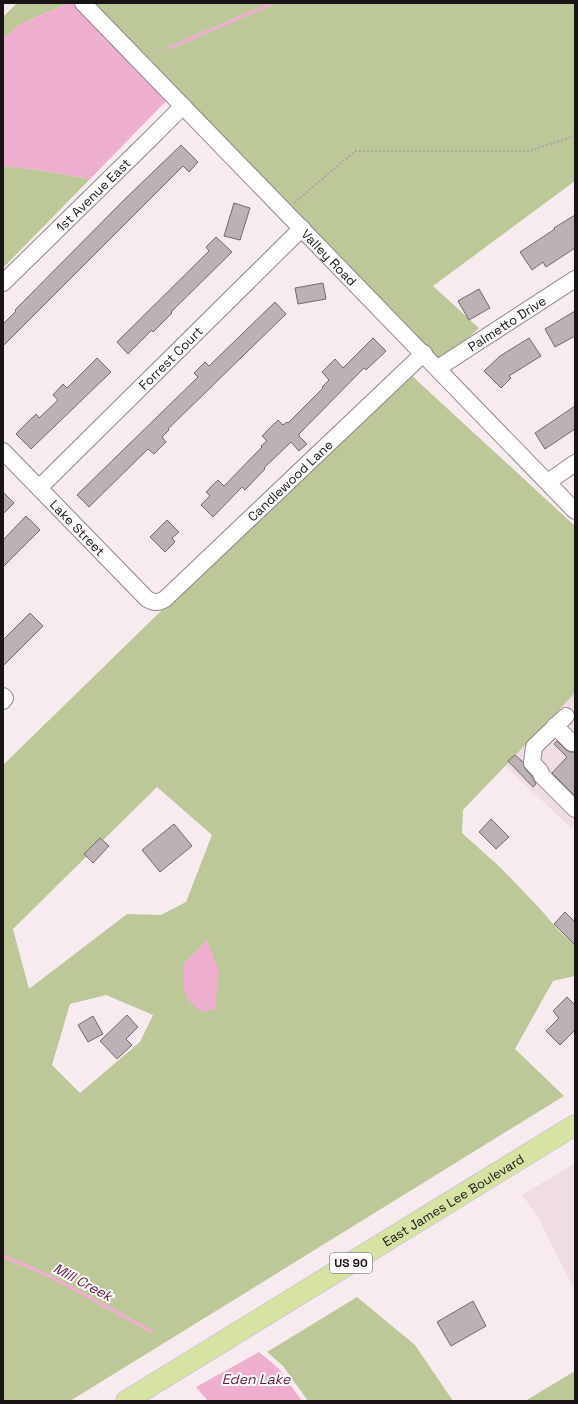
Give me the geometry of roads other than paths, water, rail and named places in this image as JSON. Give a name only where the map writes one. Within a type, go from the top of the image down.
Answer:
[{"type":"main road","name":"East James Lee Boulevard","points":[[126,1401],[575,1125]]},
{"type":"street","name":"Valley Road","points":[[83,3],[575,511]]},
{"type":"street","name":"1st Avenue East","points":[[3,283],[183,106]]},
{"type":"street","name":"Forrest Court","points":[[39,488],[302,228]]},
{"type":"street","name":"Palmetto Drive","points":[[438,368],[575,279]]},
{"type":"street","name":"Candlewood Lane","points":[[153,602],[158,603],[165,599],[424,354]]},
{"type":"street","name":"Lake Street","points":[[3,451],[147,599],[153,602]]},
{"type":"street","points":[[548,482],[575,463]]},
{"type":"street","points":[[3,696],[5,698],[3,701]]},
{"type":"street","points":[[572,743],[560,721],[534,747],[532,763],[540,771],[542,776],[575,809]]},
{"type":"water","points":[[68,3],[75,3],[168,99],[90,179],[39,170],[3,166],[3,39],[19,25]]},
{"type":"water","points":[[207,940],[219,971],[215,1009],[201,1012],[189,1001],[184,990],[183,964]]},
{"type":"water","name":"Eden Lake","points":[[259,1352],[279,1369],[302,1401],[208,1401],[196,1387]]},
{"type":"waterway","points":[[169,48],[273,3]]},
{"type":"waterway","name":"Mill Creek","points":[[3,1256],[50,1276],[151,1331]]}]
